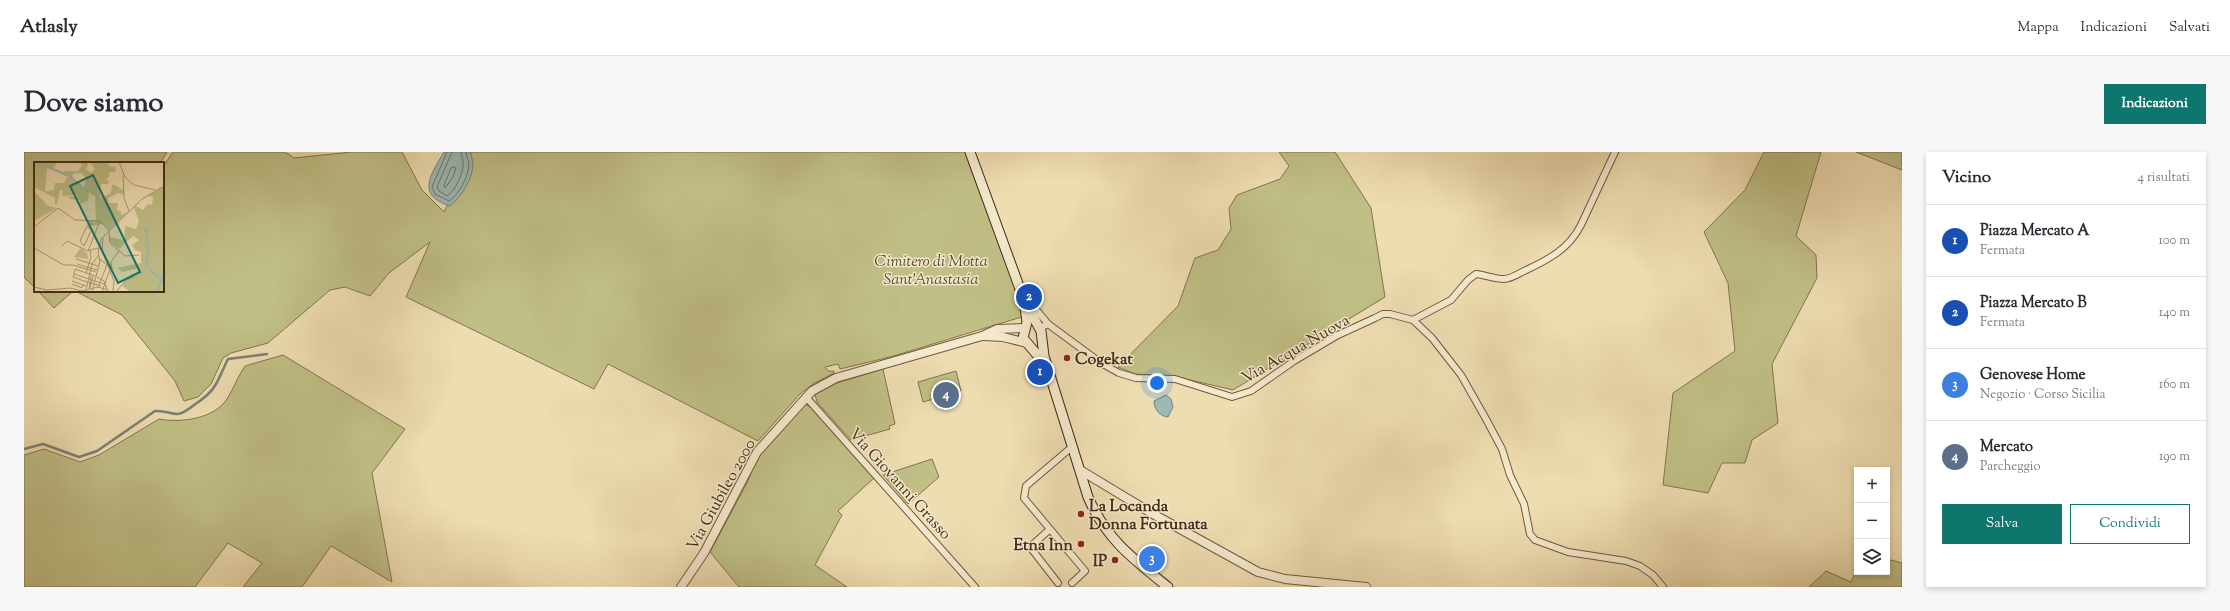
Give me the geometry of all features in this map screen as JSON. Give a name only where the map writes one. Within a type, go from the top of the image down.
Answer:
[{"type":"main road","points":[[970,152],[1024,300],[1027,316],[1026,328],[1023,335],[1028,344],[1049,371]]},
{"type":"main road","points":[[1024,300],[1042,326],[1041,340],[1049,371],[1095,513],[1111,537],[1168,587]]},
{"type":"main road","points":[[1026,328],[1032,325],[1042,326]]},
{"type":"main road","points":[[1028,344],[1037,344],[1041,340]]},
{"type":"street","points":[[1413,320],[1451,300],[1468,280],[1476,274],[1504,279],[1512,277],[1554,256],[1564,248],[1575,236],[1581,225],[1615,152]]},
{"type":"street","name":"Via Acqua Nuova","points":[[1019,285],[1037,314],[1042,326],[1119,373],[1136,378],[1175,380],[1232,396],[1251,391],[1294,361],[1338,335],[1379,316],[1390,314],[1413,320],[1432,338],[1461,375],[1486,420],[1502,449],[1510,475],[1524,504],[1530,534],[1535,540],[1568,552],[1626,561],[1640,566],[1652,575],[1663,587]]},
{"type":"street","points":[[982,336],[997,329],[1026,328]]},
{"type":"street","points":[[982,336],[1004,337],[1028,344]]},
{"type":"street","name":"Via Giubileo 2000","points":[[681,587],[704,553],[757,452],[806,397],[817,388],[836,378],[982,336]]},
{"type":"street","name":"Via Giovanni Grasso","points":[[806,397],[975,587]]},
{"type":"street","points":[[1072,583],[1085,571],[1049,530],[1024,498],[1024,494],[1026,486],[1073,446]]},
{"type":"street","points":[[1080,470],[1088,473],[1153,514],[1258,572],[1285,579],[1366,587]]},
{"type":"street","points":[[1049,530],[1030,547],[1058,583]]},
{"type":"green space","points":[[24,152],[167,152],[161,162],[34,162],[34,287],[24,277]]},
{"type":"green space","name":"Cimitero di Motta Sant'Anastasia","points":[[173,152],[285,152],[294,158],[351,152],[402,152],[422,190],[444,212],[472,152],[966,152],[1025,316],[890,357],[840,369],[838,364],[825,367],[828,371],[834,371],[834,373],[813,384],[800,394],[758,441],[608,364],[594,389],[406,297],[430,242],[389,273],[370,296],[345,287],[330,290],[268,343],[231,353],[223,358],[211,384],[198,397],[184,401],[175,381],[122,315],[79,293],[164,292],[164,166]]},
{"type":"green space","points":[[1279,152],[1335,152],[1371,208],[1385,297],[1233,390],[1173,376],[1135,374],[1118,367],[1178,306],[1195,258],[1218,250],[1231,229],[1229,208],[1237,195],[1280,179],[1289,166]]},
{"type":"green space","points":[[1764,152],[1821,152],[1796,236],[1816,255],[1817,278],[1772,364],[1778,423],[1752,440],[1745,463],[1722,463],[1708,493],[1663,485],[1673,393],[1735,351],[1728,283],[1704,232],[1745,190]]},
{"type":"green space","points":[[1856,152],[1902,152],[1902,170]]},
{"type":"green space","points":[[39,292],[72,292],[54,308]]},
{"type":"green space","points":[[283,355],[405,429],[372,473],[392,582],[331,546],[302,587],[243,587],[262,563],[228,543],[195,587],[24,587],[24,455],[44,449],[80,462],[99,455],[159,419],[187,420],[206,415],[221,406],[227,399],[245,366]]},
{"type":"green space","points":[[883,369],[895,424],[889,426],[890,429],[851,440],[817,402],[815,394],[837,383]]},
{"type":"green space","points":[[956,371],[961,391],[923,402],[918,382]]},
{"type":"green space","points":[[804,404],[811,407],[874,478],[838,511],[842,515],[815,565],[847,587],[739,587],[710,552],[748,481],[756,460],[766,445]]},
{"type":"green space","points":[[932,459],[939,477],[908,504],[883,475]]},
{"type":"green space","points":[[1890,560],[1902,563],[1902,587],[1809,587],[1826,571],[1851,582],[1854,575],[1890,575]]},
{"type":"water","points":[[444,152],[470,152],[473,163],[469,182],[458,198],[450,206],[439,202],[429,190],[429,184],[434,169]]},
{"type":"water","points":[[1166,395],[1171,399],[1173,407],[1168,417],[1158,412],[1154,404],[1154,401]]},
{"type":"waterway","points":[[24,449],[43,444],[79,457],[97,451],[155,411],[177,414],[188,410],[208,394],[216,385],[228,359],[267,354]]},
{"type":"place","name":"Piazza Mercato B","points":[[1029,297]]},
{"type":"place","name":"Cogekat","points":[[1067,358]]},
{"type":"place","name":"Piazza Mercato A","points":[[1040,372]]},
{"type":"place","name":"Mercato","points":[[946,395]]},
{"type":"place","name":"La Locanda Donna Fortunata","points":[[1081,514]]},
{"type":"place","name":"Etna Inn","points":[[1081,544]]},
{"type":"place","name":"Genovese Home","points":[[1152,559]]},
{"type":"place","name":"IP","points":[[1115,560]]}]
